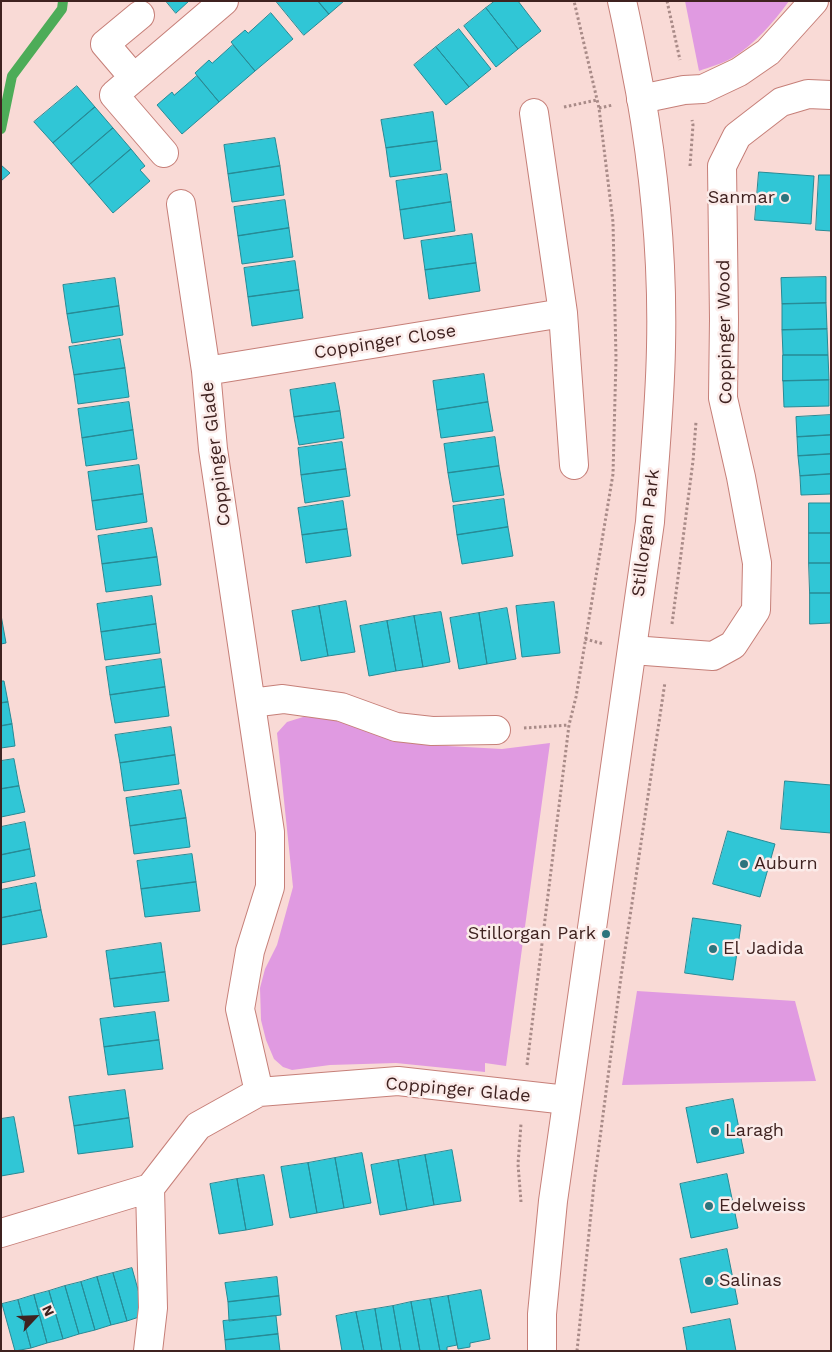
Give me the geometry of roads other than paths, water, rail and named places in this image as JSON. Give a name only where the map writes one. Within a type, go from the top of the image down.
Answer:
[{"type":"street","points":[[164,153],[114,94],[224,1]]},
{"type":"street","name":"Stillorgan Park","points":[[542,1351],[542,1314],[552,1210],[650,522],[661,347],[658,221],[654,182],[628,25],[622,1]]},
{"type":"street","points":[[641,99],[684,90],[703,89],[747,67],[768,52],[814,1]]},
{"type":"street","points":[[134,78],[105,44],[140,15]]},
{"type":"street","name":"Coppinger Wood","points":[[632,650],[713,656],[733,645],[756,610],[757,563],[741,477],[723,398],[722,166],[737,136],[781,102],[808,94],[831,95]]},
{"type":"street","points":[[534,114],[564,313],[574,465]]},
{"type":"street","name":"Coppinger Glade","points":[[181,204],[206,371],[213,449],[270,832],[270,887],[250,951],[240,1010],[258,1092]]},
{"type":"street","name":"Coppinger Close","points":[[206,371],[564,313]]},
{"type":"street","points":[[251,703],[283,700],[341,707],[396,727],[432,731],[496,730]]},
{"type":"street","name":"Coppinger Glade","points":[[150,1188],[198,1126],[258,1092],[398,1082],[567,1100]]},
{"type":"street","points":[[1,1233],[150,1188],[153,1308],[148,1351]]},
{"type":"waterway","points":[[1,129],[12,76],[62,9],[63,1]]},
{"type":"place","name":"Sanmar","points":[[785,198]]},
{"type":"place","name":"Auburn","points":[[744,864]]},
{"type":"place","name":"Stillorgan Park","points":[[606,934]]},
{"type":"place","name":"El Jadida","points":[[713,949]]},
{"type":"place","name":"Laragh","points":[[715,1131]]},
{"type":"place","name":"Edelweiss","points":[[709,1206]]},
{"type":"place","name":"Salinas","points":[[709,1281]]}]
